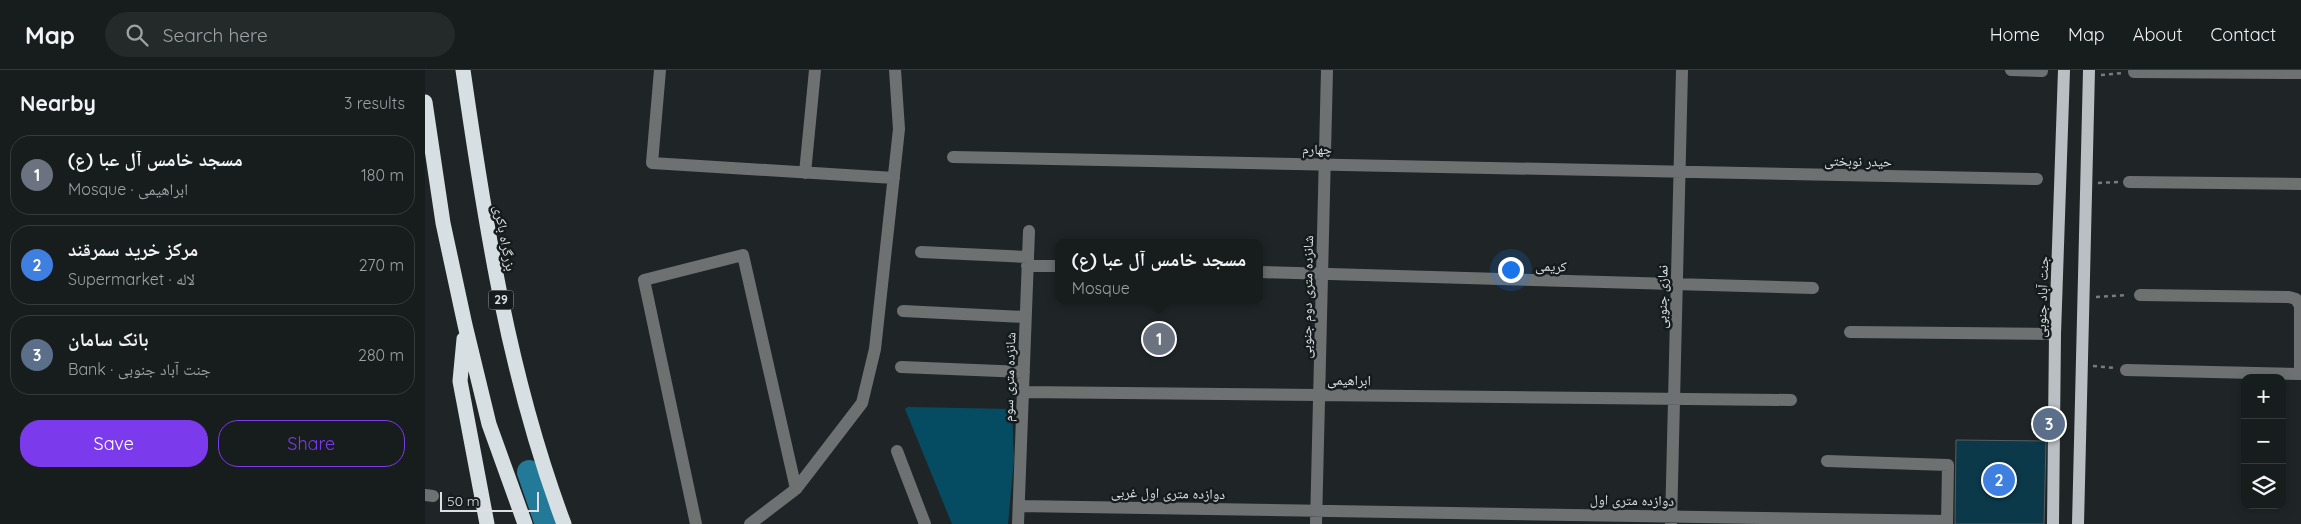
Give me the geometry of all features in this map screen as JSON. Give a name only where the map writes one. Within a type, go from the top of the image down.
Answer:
[{"type":"highway","name":"بزرگراه باکری","points":[[463,70],[483,214],[506,323],[531,424],[564,524]]},
{"type":"highway","points":[[425,102],[443,223],[465,325],[489,424],[525,524]]},
{"type":"highway","points":[[465,325],[460,381],[487,524]]},
{"type":"main road","name":"جنت آباد جنوبی","points":[[2053,524],[2055,334],[2064,70]]},
{"type":"main road","points":[[2077,524],[2089,73]]},
{"type":"street","points":[[660,70],[652,163],[894,178]]},
{"type":"street","points":[[805,173],[815,70]]},
{"type":"street","points":[[750,524],[796,489],[863,403],[875,349],[899,129],[895,70]]},
{"type":"street","name":"شانزده متری دوم جنوبی","points":[[1316,524],[1327,70]]},
{"type":"street","name":"نمازی جنوبی","points":[[1671,520],[1682,70]]},
{"type":"street","points":[[2011,70],[2042,71]]},
{"type":"street","points":[[2134,72],[2301,73]]},
{"type":"street","name":"چهارم","points":[[953,156],[1679,172]]},
{"type":"street","name":"حیدر نوبختی","points":[[1679,172],[2037,179]]},
{"type":"street","points":[[2129,182],[2301,184]]},
{"type":"street","name":"شانزده متری سوم","points":[[1018,524],[1029,231]]},
{"type":"street","points":[[921,252],[1027,261],[1055,265]]},
{"type":"street","points":[[696,524],[644,280],[743,255],[796,489]]},
{"type":"street","name":"کریمی","points":[[1263,272],[1813,288]]},
{"type":"street","points":[[2126,370],[2301,374],[2301,306],[2296,299],[2289,297],[2140,295]]},
{"type":"street","points":[[903,312],[1025,317]]},
{"type":"street","points":[[1850,332],[2055,334]]},
{"type":"street","points":[[901,367],[1024,372]]},
{"type":"street","name":"ابراهیمی","points":[[1023,392],[1791,400]]},
{"type":"street","points":[[897,451],[925,524]]},
{"type":"street","points":[[1827,460],[1948,465],[1947,522]]},
{"type":"street","name":"دوازده متری اول غربی","points":[[1019,506],[1316,510]]},
{"type":"street","name":"دوازده متری اول","points":[[1316,510],[1671,520],[1947,522]]},
{"type":"path","points":[[2089,73],[2134,72]]},
{"type":"path","points":[[2086,184],[2129,182]]},
{"type":"path","points":[[2083,297],[2140,295]]},
{"type":"path","points":[[2081,364],[2126,370]]},
{"type":"shaded area","points":[[908,407],[1012,409],[1014,459],[1008,524],[952,524],[905,409]]},
{"type":"building","points":[[1956,440],[2046,441],[2044,524],[1955,524]]},
{"type":"waterway","points":[[529,472],[547,524]]},
{"type":"place","name":"مسجد خامس آل عبا (ع)","points":[[1159,339]]},
{"type":"place","name":"بانک سامان","points":[[2049,424]]},
{"type":"place","name":"مرکز خرید سمرقند","points":[[1999,480]]}]
